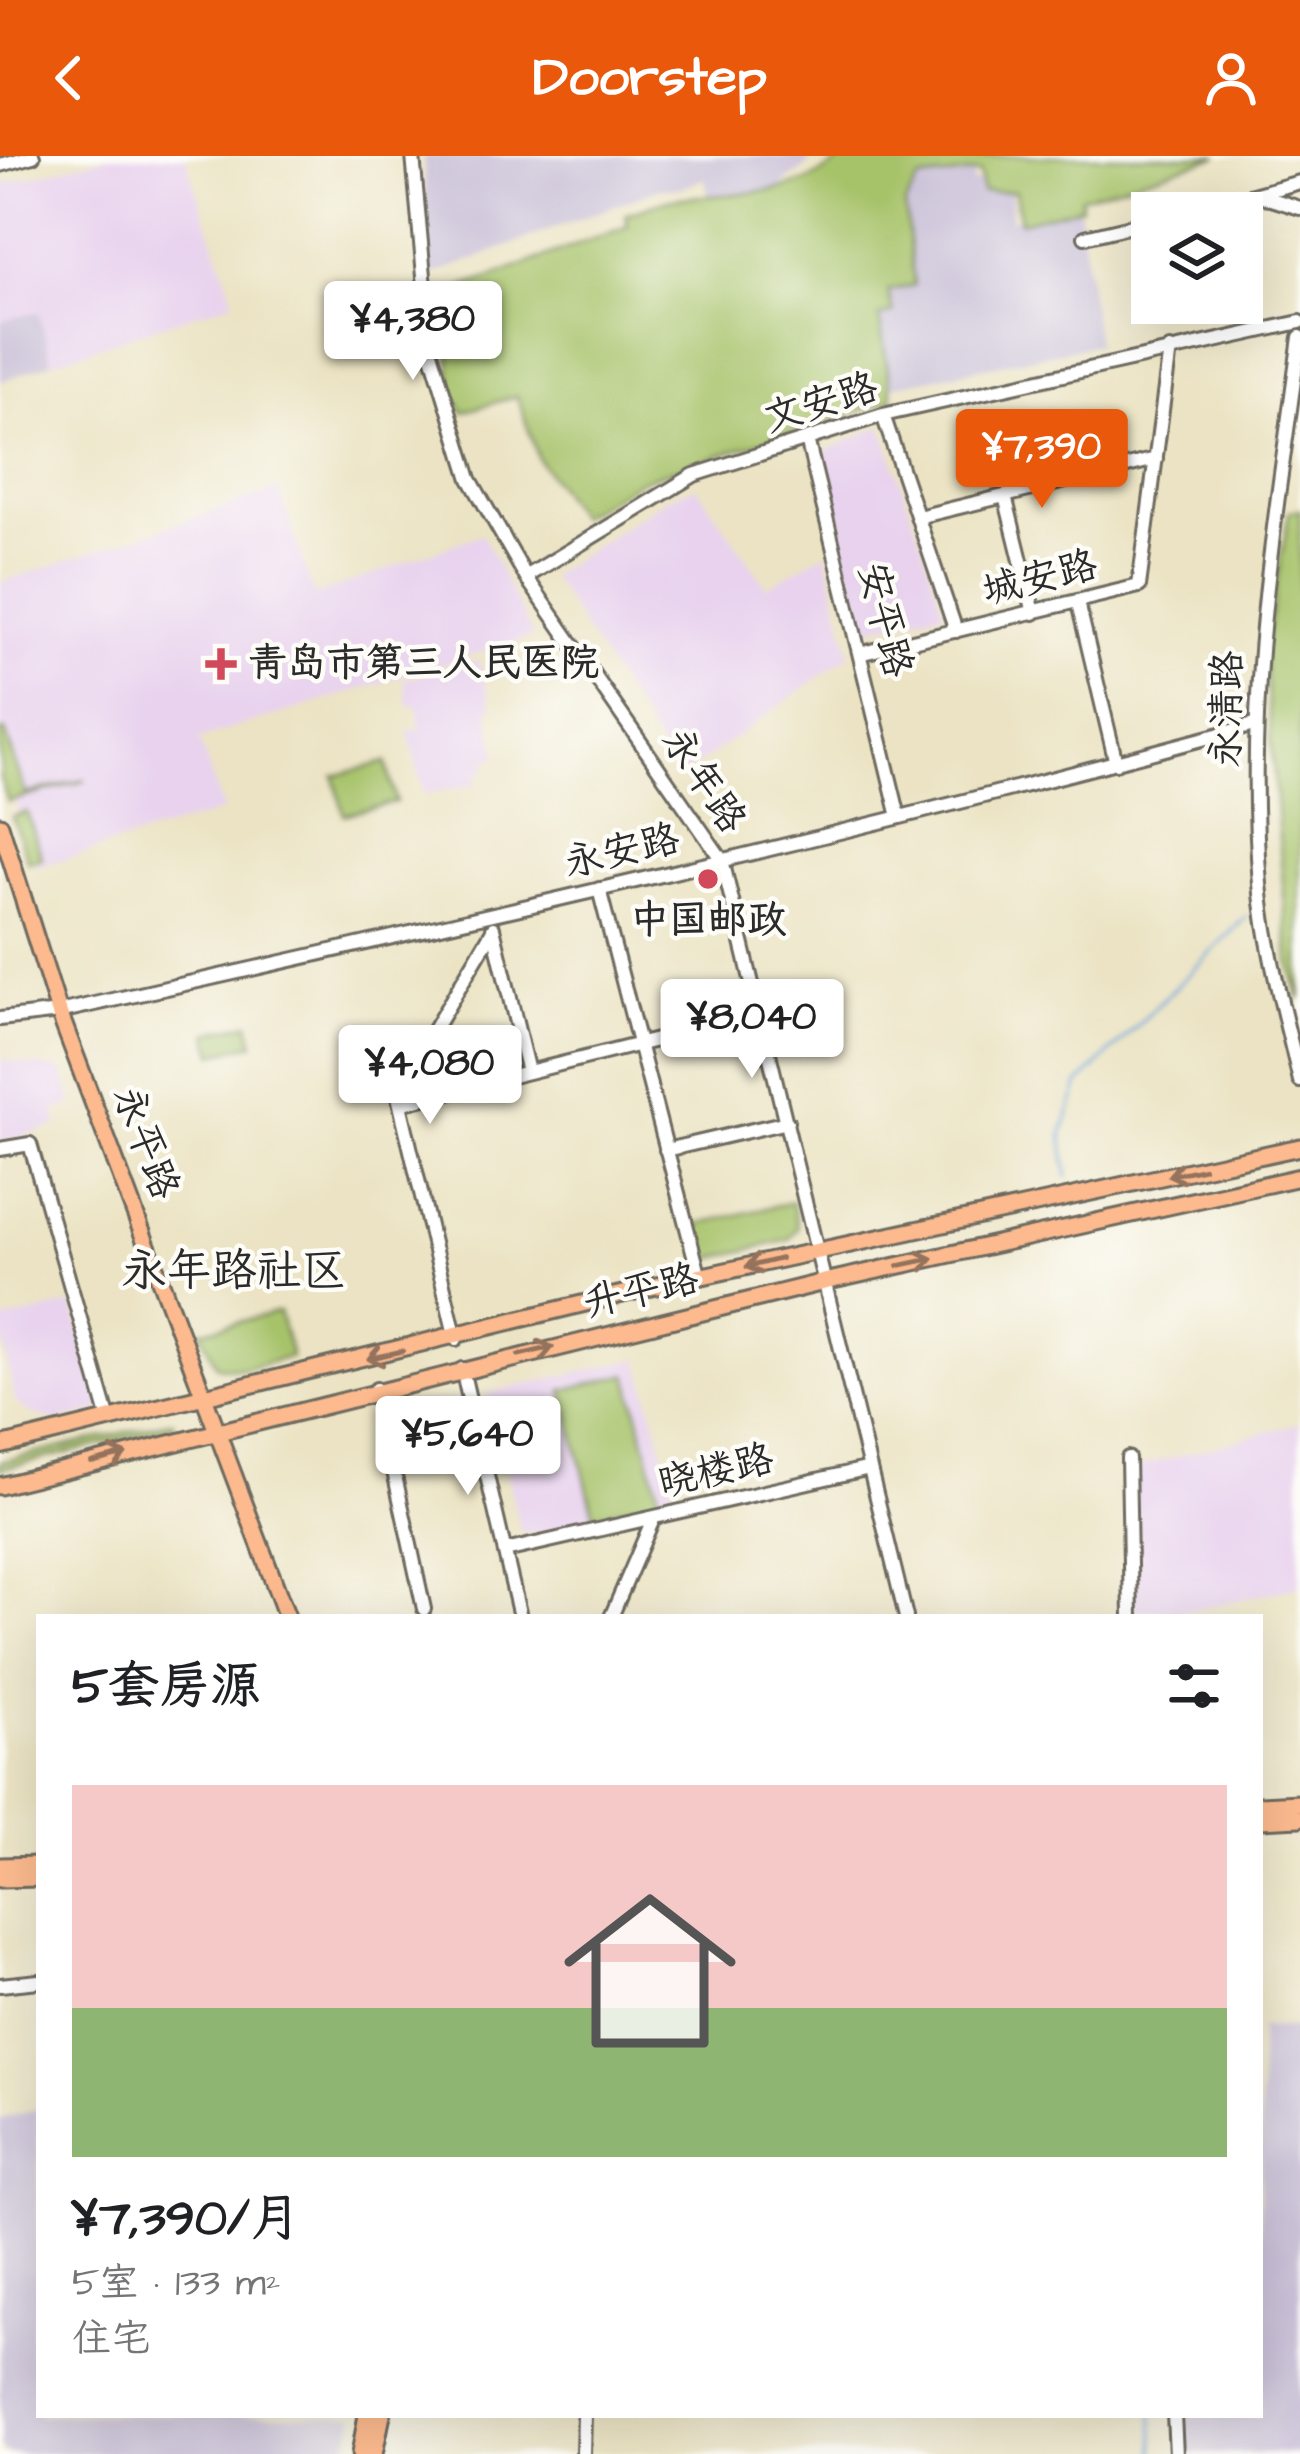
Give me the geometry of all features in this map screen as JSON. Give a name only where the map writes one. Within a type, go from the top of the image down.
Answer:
[{"type":"main road","name":"永平路","points":[[0,825],[59,1012],[286,1614]]},
{"type":"main road","name":"升平路","points":[[0,1446],[818,1249],[1300,1147]]},
{"type":"main road","name":"升平路","points":[[0,1486],[376,1389],[824,1282],[1300,1177]]},
{"type":"main road","points":[[1263,1805],[1300,1803]]},
{"type":"main road","points":[[1263,1820],[1300,1818]]},
{"type":"main road","points":[[0,1866],[36,1865]]},
{"type":"main road","points":[[0,1880],[36,1878]]},
{"type":"main road","points":[[360,2454],[367,2418]]},
{"type":"main road","points":[[374,2454],[381,2418]]},
{"type":"street","points":[[0,165],[32,156]]},
{"type":"street","name":"永年路","points":[[413,156],[422,296],[440,393],[478,496],[526,577],[722,860],[905,1614]]},
{"type":"street","points":[[1263,195],[1300,182]]},
{"type":"street","points":[[1263,197],[1300,208]]},
{"type":"street","points":[[1085,236],[1131,226]]},
{"type":"street","name":"文安路","points":[[526,577],[694,475],[884,415],[1300,322]]},
{"type":"street","name":"永清路","points":[[1300,337],[1256,658],[1254,724],[1260,884],[1300,1081]]},
{"type":"street","name":"城安路","points":[[863,653],[1139,586],[1170,349]]},
{"type":"street","points":[[884,415],[956,631]]},
{"type":"street","name":"安平路","points":[[807,439],[863,653],[899,817]]},
{"type":"street","points":[[918,517],[1156,459]]},
{"type":"street","points":[[1006,496],[1034,613]]},
{"type":"street","points":[[1078,603],[1116,763]]},
{"type":"street","name":"永安路","points":[[0,1019],[59,1012],[490,915],[1116,763],[1254,724]]},
{"type":"street","points":[[599,889],[700,1278]]},
{"type":"street","points":[[490,915],[528,1072]]},
{"type":"street","points":[[456,1339],[397,1092],[493,930]]},
{"type":"street","points":[[400,1104],[761,1014]]},
{"type":"street","points":[[667,1150],[787,1122]]},
{"type":"street","points":[[0,1149],[30,1144],[110,1420]]},
{"type":"street","points":[[462,1369],[519,1614]]},
{"type":"street","points":[[376,1389],[424,1609]]},
{"type":"street","points":[[1128,1458],[1131,1614]]},
{"type":"street","name":"晓楼路","points":[[505,1551],[870,1468]]},
{"type":"street","points":[[612,1614],[654,1517]]},
{"type":"street","points":[[0,1985],[36,1981]]},
{"type":"street","points":[[584,2418],[584,2454]]},
{"type":"street","points":[[1174,2418],[1176,2454]]},
{"type":"shaded area","points":[[109,156],[185,156],[234,301],[52,362],[38,312],[0,321],[0,185]]},
{"type":"shaded area","points":[[423,156],[810,156],[808,165],[769,195],[709,199],[705,178],[683,188],[660,188],[430,276]]},
{"type":"shaded area","points":[[977,157],[973,182],[1011,185],[1011,219],[1078,201],[1097,344],[885,388],[866,312],[893,184]]},
{"type":"shaded area","points":[[38,312],[52,362],[0,382],[0,321]]},
{"type":"shaded area","points":[[882,426],[944,611],[862,629],[818,454]]},
{"type":"shaded area","points":[[696,486],[767,587],[826,552],[850,655],[680,777],[550,576],[667,498]]},
{"type":"shaded area","name":"青岛市第三人民医院","points":[[279,489],[314,596],[482,534],[533,636],[199,739],[223,811],[38,867],[0,758],[0,583]]},
{"type":"shaded area","points":[[478,660],[493,708],[488,711],[498,757],[485,760],[487,770],[476,772],[477,784],[424,794],[408,730],[420,730],[417,705],[408,706],[404,680]]},
{"type":"shaded area","points":[[0,1059],[62,1070],[73,1105],[54,1110],[58,1125],[0,1143]]},
{"type":"shaded area","points":[[72,1304],[103,1409],[55,1422],[24,1410],[14,1399],[0,1322]]},
{"type":"shaded area","points":[[639,1359],[676,1500],[527,1535],[520,1530],[488,1393]]},
{"type":"shaded area","points":[[1300,1423],[1300,1586],[1174,1614],[1134,1614],[1134,1468]]},
{"type":"shaded area","points":[[1263,2027],[1300,2028],[1300,2454],[1182,2454],[1180,2418],[1263,2418]]},
{"type":"shaded area","points":[[36,2110],[36,2418],[354,2418],[345,2454],[7,2454],[0,2445],[0,2119]]},
{"type":"green space","points":[[845,156],[1219,156],[1081,197],[1081,207],[1020,222],[1015,191],[982,192],[980,172],[919,180],[905,204],[914,285],[888,291],[893,313],[879,317],[893,400],[642,480],[578,517],[539,460],[517,396],[463,412],[452,390],[446,294],[628,226],[625,215],[652,205],[788,187],[827,170]]},
{"type":"green space","points":[[1300,510],[1300,1000],[1289,958],[1264,654],[1289,512]]},
{"type":"green space","points":[[5,731],[26,794],[86,780],[8,802],[0,779],[0,732]]},
{"type":"green space","points":[[386,762],[396,802],[344,815],[334,776]]},
{"type":"green space","points":[[27,812],[42,858],[28,862],[12,817]]},
{"type":"green space","points":[[249,1023],[254,1044],[214,1054],[208,1033]]},
{"type":"green space","points":[[792,1202],[798,1228],[789,1240],[706,1260],[698,1224]]},
{"type":"green space","points":[[279,1312],[291,1357],[243,1369],[217,1366],[200,1331]]},
{"type":"green space","points":[[628,1374],[660,1499],[594,1515],[563,1390]]},
{"type":"green space","points":[[173,1421],[174,1427],[0,1469],[0,1462]]},
{"type":"waterway","points":[[1068,1177],[1062,1134],[1079,1084],[1247,916]]},
{"type":"waterway","points":[[1153,2418],[1155,2454]]},
{"type":"place","name":"青岛市第三人民医院","points":[[221,664]]},
{"type":"place","name":"中国邮政","points":[[708,879]]},
{"type":"district","name":"永年路社区","points":[[234,1272]]}]
